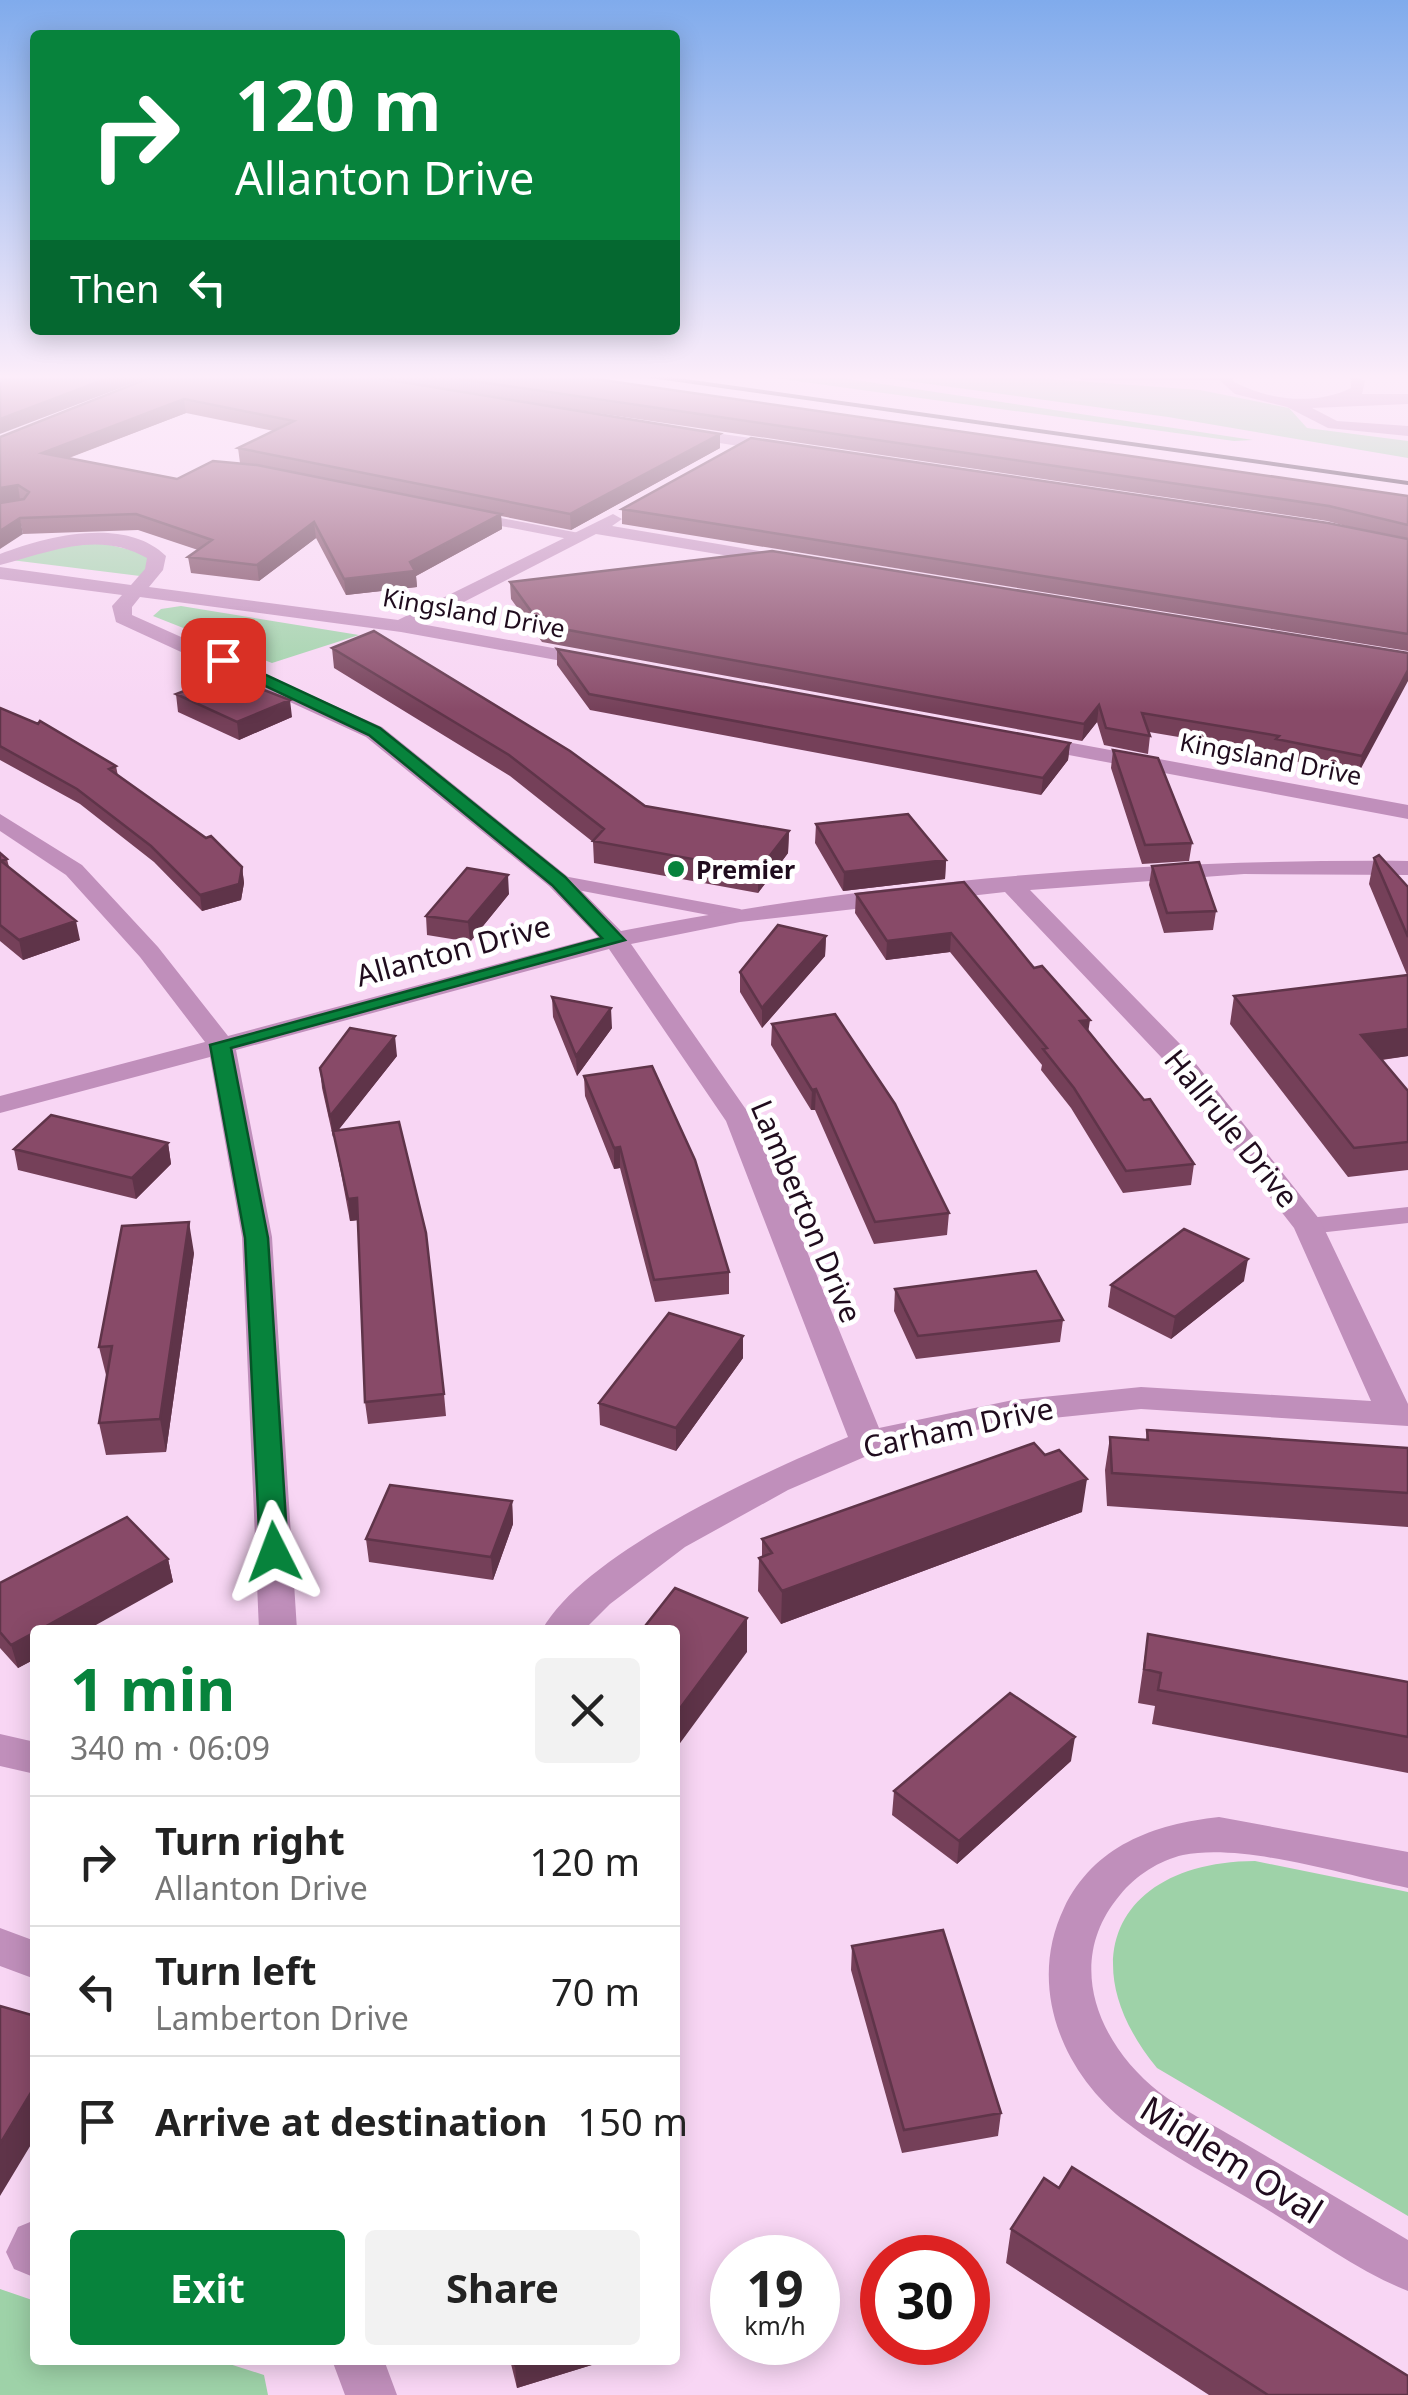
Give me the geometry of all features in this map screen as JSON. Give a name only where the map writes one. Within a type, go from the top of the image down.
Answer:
[{"type":"street","points":[[401,626],[629,510]]},
{"type":"street","points":[[587,533],[808,564]]},
{"type":"street","points":[[0,560],[61,541],[124,542],[157,556],[154,570],[136,590]]},
{"type":"street","name":"Kingsland Drive","points":[[0,573],[401,626],[616,665]]},
{"type":"street","name":"Lamberton Drive","points":[[136,590],[122,606],[123,618],[256,674],[374,732],[558,881],[615,940],[740,1120],[867,1442]]},
{"type":"street","name":"Kingsland Drive","points":[[1009,737],[1408,812]]},
{"type":"street","points":[[0,821],[74,870],[149,952],[220,1045],[257,1238],[278,1625]]},
{"type":"street","name":"Allanton Drive","points":[[0,1104],[615,940],[740,916],[1011,884],[1244,867],[1408,868]]},
{"type":"street","name":"Hallrule Drive","points":[[1011,884],[1171,1050],[1309,1226],[1400,1414]]},
{"type":"street","name":"Carham Drive","points":[[566,1625],[596,1594],[672,1538],[776,1482],[867,1442],[1013,1411],[1141,1398],[1400,1414]]},
{"type":"street","points":[[0,1750],[30,1757]]},
{"type":"street","name":"Midlem Oval","points":[[1408,1870],[1222,1833],[1154,1844],[1102,1879],[1083,1903],[1070,1934],[1066,1968],[1072,2005],[1087,2042],[1111,2077],[1144,2108],[1408,2267]]},
{"type":"street","points":[[0,1947],[30,1958]]},
{"type":"street","points":[[360,2365],[372,2395]]},
{"type":"lane","points":[[454,513],[587,533]]},
{"type":"lane","points":[[558,881],[740,916]]},
{"type":"lane","points":[[1309,1226],[1408,1215]]},
{"type":"green space","points":[[97,542],[148,554],[148,567],[140,576],[11,560],[26,552]]},
{"type":"green space","points":[[181,606],[359,635],[272,663],[153,616],[161,609]]},
{"type":"green space","points":[[1255,1861],[1408,1892],[1408,2216],[1157,2068],[1131,2029],[1116,1991],[1113,1956],[1122,1925],[1140,1899],[1169,1879],[1208,1866]]},
{"type":"green space","points":[[0,2289],[30,2299],[30,2365],[233,2365],[264,2375],[268,2395],[0,2395]]},
{"type":"building","points":[[22,488],[370,488],[501,514],[410,562],[415,571],[344,579],[314,522],[257,565],[188,557],[212,540],[136,514],[20,518],[0,531],[0,503],[24,499],[29,492]]},
{"type":"building","points":[[438,488],[619,488],[570,514]]},
{"type":"building","points":[[661,488],[1089,488],[1328,523],[1408,539],[1408,634],[622,509]]},
{"type":"building","points":[[1204,488],[1351,488],[1408,496],[1408,525],[1329,506]]},
{"type":"building","points":[[772,551],[1408,653],[1408,670],[1362,756],[1276,739],[1279,736],[1142,713],[1150,736],[1106,728],[1099,705],[1084,724],[541,625],[510,582]]},
{"type":"building","points":[[374,631],[570,751],[645,806],[789,831],[758,871],[593,841],[604,829],[509,755],[332,648]]},
{"type":"building","points":[[557,649],[1070,743],[1043,778],[589,694]]},
{"type":"building","points":[[225,675],[290,700],[237,722],[176,694]]},
{"type":"building","points":[[0,708],[38,724],[40,721],[116,766],[109,769],[206,838],[211,836],[242,867],[239,884],[200,895],[151,846],[77,789],[0,746]]},
{"type":"building","points":[[1113,750],[1158,758],[1192,843],[1145,845]]},
{"type":"building","points":[[908,814],[946,860],[844,872],[816,824]]},
{"type":"building","points":[[0,853],[7,859],[1,861],[76,921],[19,940],[0,925]]},
{"type":"building","points":[[1379,855],[1408,887],[1408,937],[1374,858]]},
{"type":"building","points":[[1199,862],[1216,911],[1167,913],[1152,866]]},
{"type":"building","points":[[467,868],[508,875],[468,922],[426,916]]},
{"type":"building","points":[[964,882],[1034,968],[1042,966],[1090,1020],[1080,1021],[1144,1100],[1150,1099],[1194,1164],[1126,1171],[1074,1088],[1043,1049],[1047,1048],[951,933],[887,941],[856,894]]},
{"type":"building","points":[[778,925],[826,936],[762,1008],[740,972]]},
{"type":"building","points":[[1408,975],[1408,1029],[1361,1035],[1408,1091],[1408,1142],[1354,1148],[1234,996]]},
{"type":"building","points":[[552,997],[611,1008],[576,1056]]},
{"type":"building","points":[[835,1014],[895,1104],[949,1213],[875,1222],[816,1089],[812,1090],[772,1024]]},
{"type":"building","points":[[350,1028],[395,1036],[330,1116],[320,1068]]},
{"type":"building","points":[[652,1066],[695,1160],[729,1272],[654,1280],[620,1147],[614,1148],[584,1076]]},
{"type":"building","points":[[51,1115],[168,1143],[132,1178],[14,1149]]},
{"type":"building","points":[[399,1122],[426,1233],[444,1394],[365,1402],[357,1198],[348,1199],[333,1131]]},
{"type":"building","points":[[189,1222],[160,1419],[99,1423],[112,1346],[99,1347],[122,1226]]},
{"type":"building","points":[[1184,1229],[1248,1259],[1175,1317],[1111,1285]]},
{"type":"building","points":[[1036,1271],[1063,1320],[918,1336],[895,1289]]},
{"type":"building","points":[[669,1313],[743,1336],[676,1428],[599,1403]]},
{"type":"building","points":[[1147,1430],[1408,1448],[1408,1493],[1112,1473],[1110,1437],[1148,1440]]},
{"type":"building","points":[[1034,1443],[1045,1455],[1059,1450],[1087,1479],[782,1591],[759,1558],[772,1553],[762,1539]]},
{"type":"building","points":[[390,1485],[512,1501],[491,1557],[366,1539]]},
{"type":"building","points":[[127,1517],[168,1559],[48,1625],[30,1625],[30,1635],[11,1645],[0,1632],[0,1583]]},
{"type":"building","points":[[675,1588],[747,1618],[680,1708],[680,1625],[646,1625]]},
{"type":"building","points":[[1148,1634],[1408,1682],[1408,1737],[1158,1690],[1161,1673],[1144,1669]]},
{"type":"building","points":[[1010,1693],[1075,1737],[959,1841],[894,1791]]},
{"type":"building","points":[[943,1930],[1001,2113],[904,2130],[852,1946]]},
{"type":"building","points":[[0,2006],[30,2015],[30,2094],[0,2144]]},
{"type":"building","points":[[1072,2167],[1408,2376],[1408,2395],[1268,2395],[1011,2229],[1044,2178],[1059,2188]]},
{"type":"place","name":"Premier","points":[[676,869]]},
{"type":"route","points":[[223,660],[374,732],[558,881],[615,940],[220,1045],[257,1238],[274,1552]]}]
